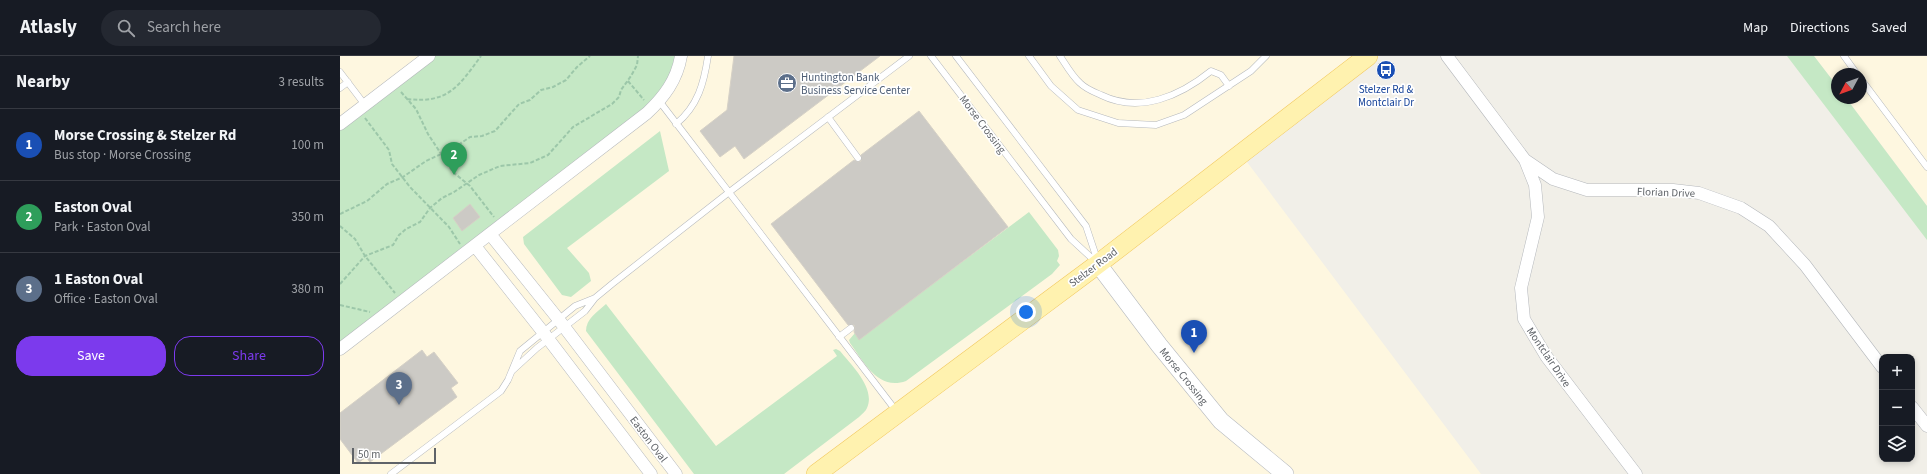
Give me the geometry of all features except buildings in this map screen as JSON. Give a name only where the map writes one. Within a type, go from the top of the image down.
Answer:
[{"type":"main road","name":"Stelzer Road","points":[[816,474],[1098,264],[1368,56]]},
{"type":"main road","name":"Morse Crossing","points":[[1098,264],[1159,345],[1221,421],[1284,474]]},
{"type":"street","points":[[340,124],[429,56]]},
{"type":"street","points":[[340,349],[656,105],[674,81],[681,56]]},
{"type":"street","name":"Montclair Drive","points":[[1447,56],[1525,160],[1535,185],[1538,217],[1521,288],[1524,319],[1546,356],[1636,474]]},
{"type":"street","name":"Florian Drive","points":[[1525,160],[1553,179],[1587,190],[1673,190],[1699,193],[1741,208],[1769,226],[1805,265],[1879,363]]},
{"type":"street","name":"Easton Oval","points":[[490,234],[562,324],[676,474]]},
{"type":"street","name":"Easton Oval","points":[[470,250],[546,336],[651,474]]},
{"type":"street","points":[[1915,411],[1927,426]]},
{"type":"lane","points":[[676,124],[685,117],[696,103],[704,82],[708,56]]},
{"type":"lane","points":[[391,474],[501,391],[512,371],[520,351],[585,311],[595,298],[728,193],[909,56]]},
{"type":"lane","name":"Morse Crossing","points":[[931,56],[1071,239],[1098,264]]},
{"type":"lane","name":"Morse Crossing","points":[[956,56],[1086,226],[1098,264]]},
{"type":"lane","points":[[1029,56],[1051,86],[1078,110],[1118,123],[1156,125],[1184,115],[1251,71],[1266,56]]},
{"type":"lane","points":[[1060,56],[1080,83],[1110,100],[1130,104],[1149,103],[1168,97],[1211,70],[1221,75],[1228,86]]},
{"type":"lane","points":[[1251,71],[1258,56]]},
{"type":"lane","points":[[1844,56],[1853,68]]},
{"type":"lane","points":[[340,72],[348,82],[362,107]]},
{"type":"lane","points":[[340,88],[348,82]]},
{"type":"lane","points":[[1867,87],[1927,167]]},
{"type":"lane","points":[[656,105],[676,124],[898,413]]},
{"type":"lane","points":[[828,118],[858,158]]},
{"type":"lane","points":[[512,371],[546,336],[562,324],[576,306],[595,298]]},
{"type":"lane","points":[[839,337],[851,328]]},
{"type":"path","points":[[406,98],[425,101],[436,99],[448,93],[464,79],[481,56]]},
{"type":"path","points":[[340,214],[367,201],[387,184],[403,177],[442,153],[454,148],[470,137],[482,136],[495,131],[520,104],[530,100],[541,90],[566,80],[577,67],[590,56]]},
{"type":"path","points":[[340,284],[365,256],[393,245],[406,229],[420,222],[430,208],[442,198],[454,192],[466,183],[479,175],[500,166],[530,163],[548,155],[573,127],[612,104],[619,97],[621,90],[637,65],[638,56]]},
{"type":"path","points":[[628,81],[656,105]]},
{"type":"path","points":[[394,83],[416,109],[428,134],[442,153],[453,172],[466,183],[501,225]]},
{"type":"path","points":[[362,107],[389,150],[392,164],[430,208],[470,250]]},
{"type":"path","points":[[340,226],[356,239],[365,256],[402,302]]},
{"type":"path","points":[[340,305],[384,315]]},
{"type":"shaded area","points":[[340,56],[1368,56],[1241,154],[1481,474],[340,474]]},
{"type":"shaded area","points":[[1814,56],[1927,56],[1927,206],[1850,104],[1867,104],[1867,68],[1831,68],[1831,78]]},
{"type":"green space","points":[[429,56],[681,56],[660,102],[340,349],[340,124]]},
{"type":"green space","points":[[1787,56],[1814,56],[1831,78],[1831,104],[1850,104],[1927,206],[1927,240]]},
{"type":"green space","points":[[660,131],[669,171],[567,248],[589,273],[591,281],[571,297],[562,295],[524,244],[523,237]]},
{"type":"green space","points":[[1029,212],[1058,250],[1059,256],[1057,261],[1060,265],[1052,274],[906,381],[896,383],[887,382],[873,373],[866,366],[849,340],[855,333],[859,339]]},
{"type":"green space","points":[[606,304],[716,446],[837,356],[833,350],[836,349],[840,351],[861,377],[868,393],[869,400],[867,408],[859,417],[784,474],[694,474],[586,331],[586,327],[590,319]]},
{"type":"place","name":"Stelzer Rd & Montclair Dr","points":[[1386,70]]},
{"type":"place","name":"Huntington Bank Business Service Center","points":[[787,83]]},
{"type":"place","name":"Easton Oval","points":[[454,175]]},
{"type":"place","name":"Morse Crossing & Stelzer Rd","points":[[1194,353]]},
{"type":"place","name":"1 Easton Oval","points":[[399,405]]}]
